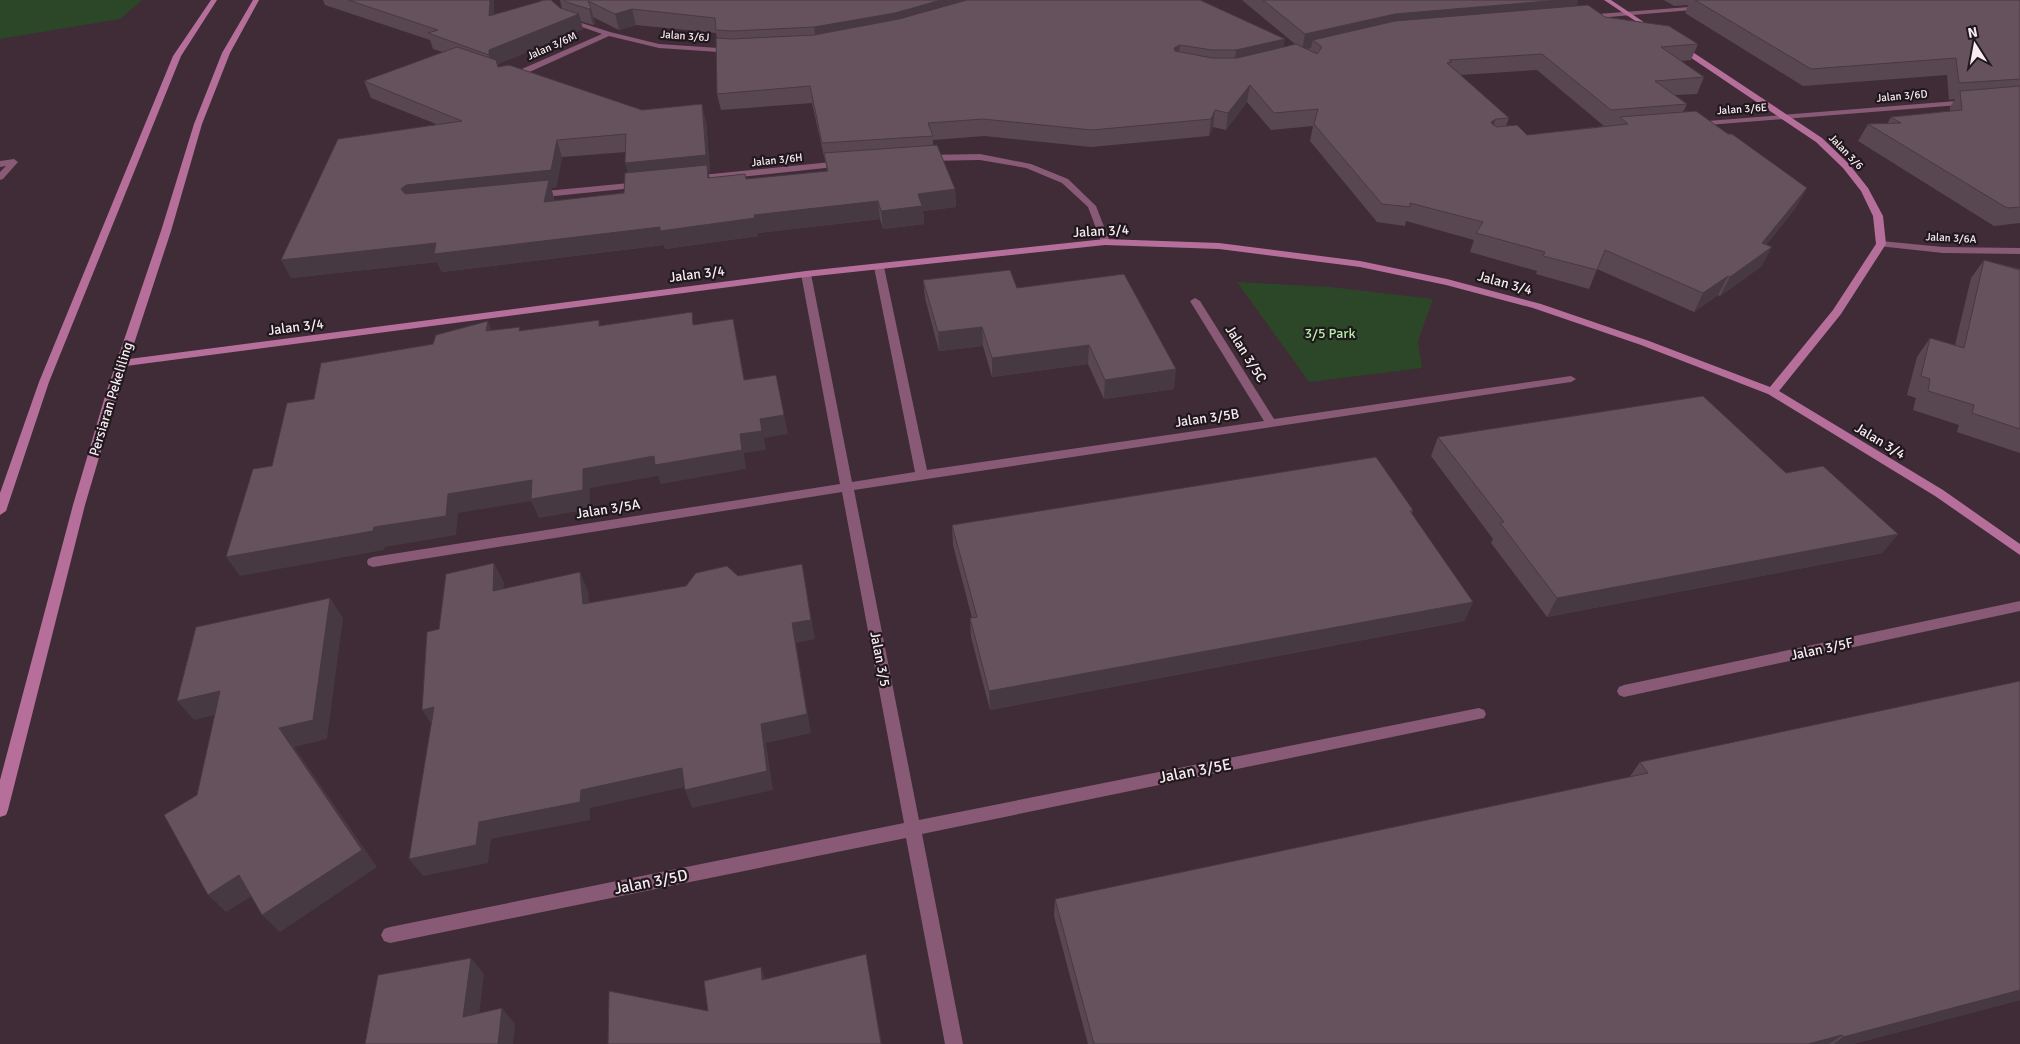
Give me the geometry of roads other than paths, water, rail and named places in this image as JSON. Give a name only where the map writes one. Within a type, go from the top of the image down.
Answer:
[{"type":"street","points":[[0,510],[44,382],[177,56],[214,0]]},
{"type":"street","name":"Persiaran Pekeliling","points":[[0,810],[79,505],[122,363],[166,231],[198,124],[226,53],[256,0]]},
{"type":"street","name":"Jalan 3/6J","points":[[544,0],[567,20],[608,34],[659,46],[744,50]]},
{"type":"street","points":[[1607,0],[1660,35]]},
{"type":"street","points":[[1579,18],[1715,7]]},
{"type":"street","name":"Jalan 3/6M","points":[[506,79],[608,34]]},
{"type":"street","name":"Jalan 3/6","points":[[1669,41],[1819,140],[1846,166],[1865,190],[1878,216],[1881,244]]},
{"type":"street","name":"Jalan 3/6D","points":[[1786,117],[1977,101]]},
{"type":"street","name":"Jalan 3/6E","points":[[1688,125],[1786,117]]},
{"type":"street","points":[[920,158],[980,158],[1028,166],[1065,181],[1092,206],[1105,242]]},
{"type":"street","points":[[0,164],[14,162],[0,177]]},
{"type":"street","name":"Jalan 3/6H","points":[[686,180],[850,164]]},
{"type":"street","points":[[521,196],[647,184]]},
{"type":"street","name":"Jalan 3/4","points":[[122,363],[806,274],[1105,242],[1219,246],[1360,264],[1447,282],[1554,312],[1645,343],[1772,392],[1939,493],[2020,550]]},
{"type":"street","points":[[1772,392],[1837,312],[1881,244]]},
{"type":"street","name":"Jalan 3/6A","points":[[1881,244],[1943,250],[2020,251]]},
{"type":"street","points":[[879,267],[922,474]]},
{"type":"street","name":"Jalan 3/5","points":[[806,274],[954,1044]]},
{"type":"street","name":"Jalan 3/5C","points":[[1194,301],[1272,423]]},
{"type":"street","name":"Jalan 3/5B","points":[[847,486],[1571,378]]},
{"type":"street","name":"Jalan 3/5A","points":[[373,562],[847,486]]},
{"type":"street","name":"Jalan 3/5F","points":[[1624,691],[2020,606]]},
{"type":"street","name":"Jalan 3/5E","points":[[912,831],[1479,714]]},
{"type":"street","name":"Jalan 3/5D","points":[[390,935],[912,831]]},
{"type":"park label","name":"3/5 Park","points":[[1330,333]]}]
